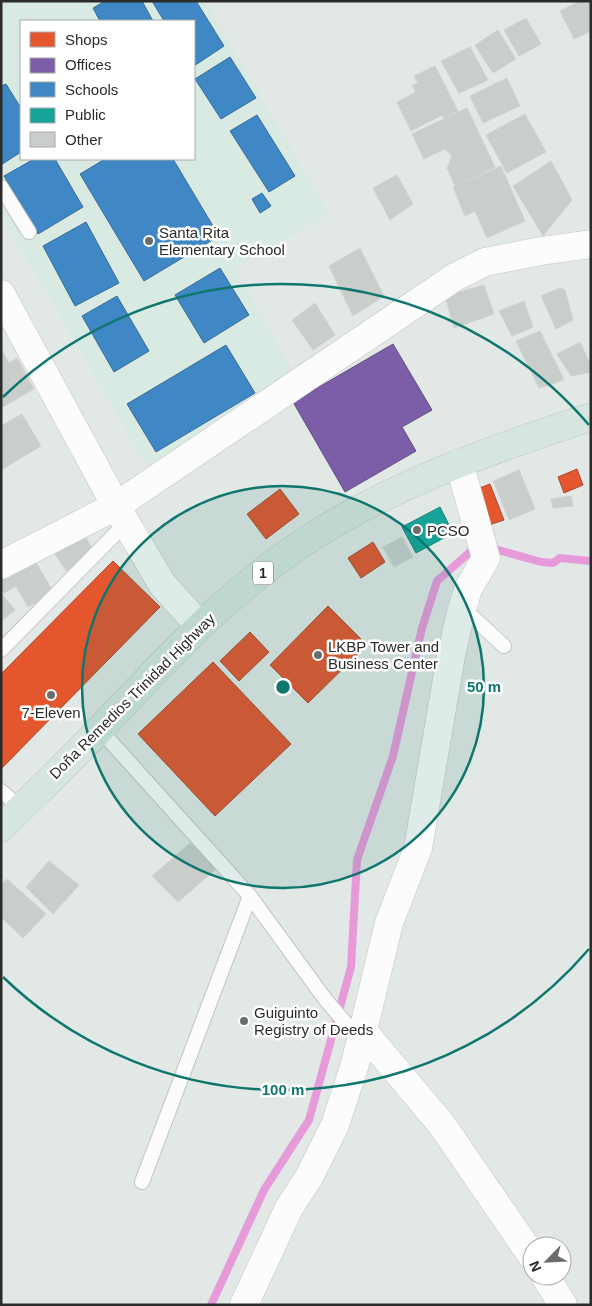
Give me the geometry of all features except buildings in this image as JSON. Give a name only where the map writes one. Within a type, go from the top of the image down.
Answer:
[{"type":"highway","name":"Doña Remedios Trinidad Highway","points":[[1,828],[11,799],[100,730],[199,625],[290,551],[328,526],[459,463],[591,417]]},
{"type":"street","points":[[1,565],[121,515],[455,277],[485,262],[591,244]]},
{"type":"street","points":[[1,294],[121,515],[162,584],[199,625]]},
{"type":"street","points":[[244,1305],[289,1208],[309,1177],[335,1124],[356,1032],[390,923],[418,848],[451,656],[468,589],[486,558],[459,463]]},
{"type":"street","points":[[356,1032],[442,1125],[522,1241]]},
{"type":"street","points":[[551,1286],[563,1305]]},
{"type":"lane","points":[[1,187],[29,232]]},
{"type":"lane","points":[[1,650],[121,515]]},
{"type":"lane","points":[[463,608],[504,646]]},
{"type":"lane","points":[[100,730],[250,896],[325,999],[356,1032]]},
{"type":"lane","points":[[142,1182],[250,896]]},
{"type":"shaded area","name":"Santa Rita Elementary School","points":[[1,1],[206,1],[329,214],[235,269],[293,372],[148,468],[1,214]]},
{"type":"waterway","points":[[491,548],[541,562],[553,563],[560,558],[591,561]]},
{"type":"waterway","points":[[211,1305],[264,1190],[309,1120],[351,967],[357,860],[393,756],[422,628],[437,581],[470,552],[480,549]]},
{"type":"place","name":"Santa Rita Elementary School","points":[[149,241]]},
{"type":"place","name":"PCSO","points":[[417,530]]},
{"type":"place","name":"LKBP Tower and Business Center","points":[[318,655]]},
{"type":"place","name":"7-Eleven","points":[[51,695]]},
{"type":"place","name":"Guiguinto Registry of Deeds","points":[[244,1021]]}]
